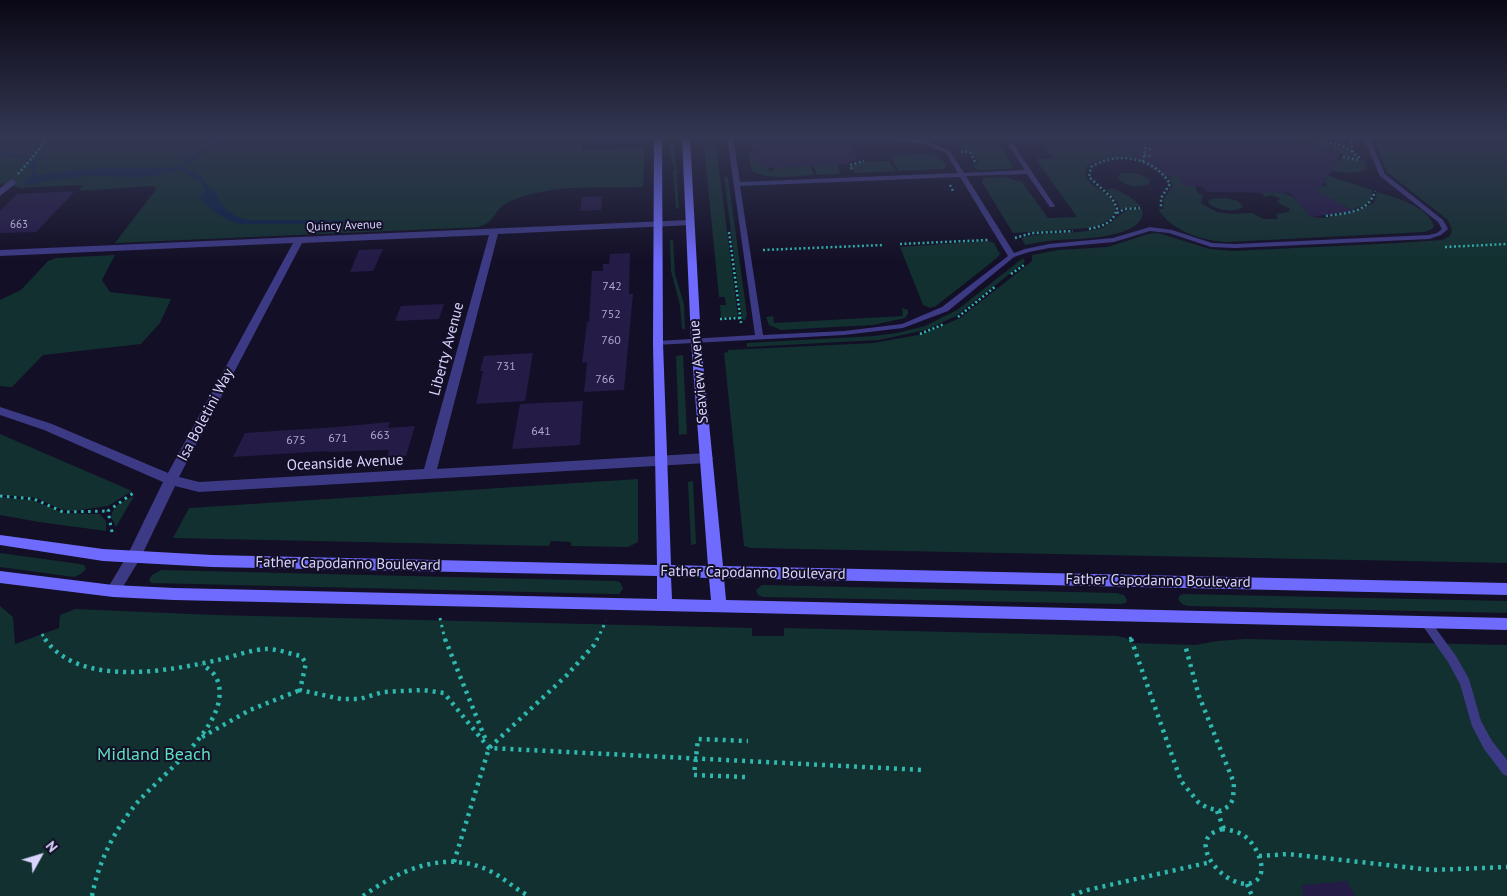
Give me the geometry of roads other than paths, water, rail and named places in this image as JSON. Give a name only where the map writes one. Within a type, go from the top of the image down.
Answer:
[{"type":"main road","points":[[658,179],[658,343],[665,605]]},
{"type":"main road","name":"Seaview Avenue","points":[[687,179],[696,341],[719,606]]},
{"type":"main road","name":"Father Capodanno Boulevard","points":[[0,540],[134,557],[231,562],[1507,589]]},
{"type":"main road","points":[[0,578],[113,592],[1507,624]]},
{"type":"street","points":[[0,193],[12,182]]},
{"type":"street","name":"Quincy Avenue","points":[[0,253],[689,223]]},
{"type":"street","name":"Liberty Avenue","points":[[429,475],[494,232]]},
{"type":"street","name":"Isa Boletini Way","points":[[113,592],[134,557],[171,480],[299,240]]},
{"type":"street","name":"Oceanside Avenue","points":[[0,411],[48,427],[171,480],[199,487],[707,458]]},
{"type":"lane","points":[[737,179],[759,337]]},
{"type":"lane","points":[[738,184],[868,179]]},
{"type":"lane","points":[[965,179],[1012,256]]},
{"type":"lane","points":[[1034,179],[1052,206]]},
{"type":"lane","points":[[658,343],[880,329],[920,320],[945,309],[1012,256],[1027,250],[1114,240],[1150,228],[1170,231],[1212,245],[1235,246],[1429,237],[1439,234],[1445,229],[1441,221],[1387,179]]},
{"type":"lane","points":[[1425,622],[1452,659],[1465,683],[1476,722],[1488,745],[1507,770]]},
{"type":"water","points":[[27,179],[64,179],[25,186],[22,184]]},
{"type":"water","points":[[209,188],[215,190],[219,201],[226,210],[247,220],[359,221],[321,224],[239,224],[217,213],[199,197]]},
{"type":"waterway","points":[[199,179],[203,181],[209,194]]},
{"type":"park label","name":"Midland Beach","points":[[154,755]]}]
